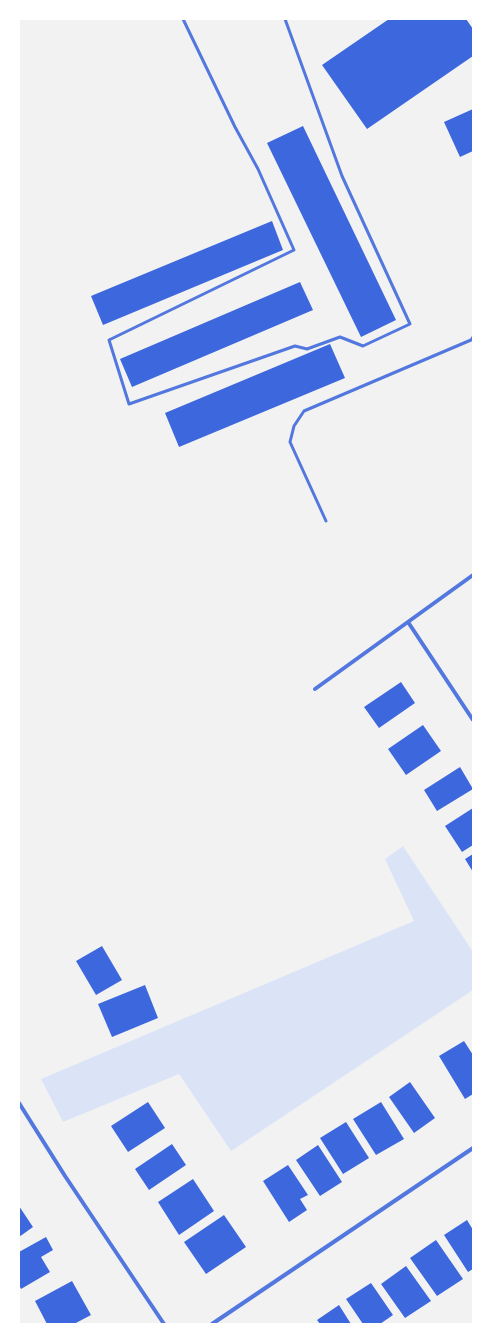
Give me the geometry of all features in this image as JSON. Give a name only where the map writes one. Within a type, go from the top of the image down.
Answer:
[{"type":"street","points":[[315,689],[473,574]]},
{"type":"street","points":[[408,622],[473,720]]},
{"type":"street","points":[[19,1103],[65,1176],[164,1324]]},
{"type":"street","points":[[212,1324],[473,1148]]},
{"type":"lane","points":[[183,19],[235,127],[258,168],[294,250],[109,340],[129,404],[295,346],[307,349],[340,337],[363,346],[410,324],[342,176],[286,19]]},
{"type":"lane","points":[[326,521],[290,442],[294,426],[304,412],[471,340],[473,337]]},
{"type":"shaded area","points":[[403,846],[473,952],[473,990],[231,1151],[179,1074],[63,1122],[41,1079],[414,921],[385,859]]},
{"type":"building","points":[[389,19],[466,19],[473,29],[473,56],[367,129],[322,65]]},
{"type":"building","points":[[473,109],[473,151],[460,157],[444,122]]},
{"type":"building","points":[[303,126],[396,320],[361,337],[267,143]]},
{"type":"building","points":[[272,221],[283,250],[103,325],[91,296]]},
{"type":"building","points":[[300,282],[313,310],[132,387],[120,359]]},
{"type":"building","points":[[330,344],[345,378],[179,447],[165,413]]},
{"type":"building","points":[[401,682],[415,703],[379,728],[364,707]]},
{"type":"building","points":[[423,725],[441,751],[406,775],[388,749]]},
{"type":"building","points":[[460,767],[473,789],[437,811],[424,790]]},
{"type":"building","points":[[473,808],[473,845],[462,852],[445,826]]},
{"type":"building","points":[[473,854],[473,872],[465,859]]},
{"type":"building","points":[[102,946],[122,980],[96,995],[76,961]]},
{"type":"building","points":[[145,985],[158,1018],[112,1037],[98,1004]]},
{"type":"building","points":[[464,1041],[473,1055],[473,1094],[465,1099],[439,1056]]},
{"type":"building","points":[[410,1082],[435,1118],[414,1133],[389,1097]]},
{"type":"building","points":[[148,1102],[165,1128],[128,1152],[111,1126]]},
{"type":"building","points":[[381,1102],[404,1139],[376,1155],[353,1119]]},
{"type":"building","points":[[346,1122],[369,1158],[343,1174],[320,1138]]},
{"type":"building","points":[[172,1144],[186,1165],[149,1190],[135,1169]]},
{"type":"building","points":[[318,1145],[342,1182],[320,1196],[296,1160]]},
{"type":"building","points":[[288,1165],[308,1195],[300,1199],[307,1210],[289,1222],[263,1181]]},
{"type":"building","points":[[193,1179],[214,1211],[179,1235],[158,1202]]},
{"type":"building","points":[[19,1206],[33,1227],[19,1237]]},
{"type":"building","points":[[224,1215],[246,1247],[206,1274],[184,1242]]},
{"type":"building","points":[[467,1220],[473,1230],[473,1269],[468,1272],[444,1235]]},
{"type":"building","points":[[46,1237],[53,1250],[41,1257],[50,1272],[21,1289],[19,1285],[19,1252]]},
{"type":"building","points":[[436,1240],[463,1279],[437,1296],[410,1258]]},
{"type":"building","points":[[406,1266],[431,1301],[405,1318],[381,1284]]},
{"type":"building","points":[[72,1281],[91,1315],[74,1324],[47,1324],[35,1301]]},
{"type":"building","points":[[371,1283],[393,1315],[380,1324],[363,1324],[346,1299]]},
{"type":"building","points":[[339,1305],[351,1324],[320,1324],[317,1320]]}]
